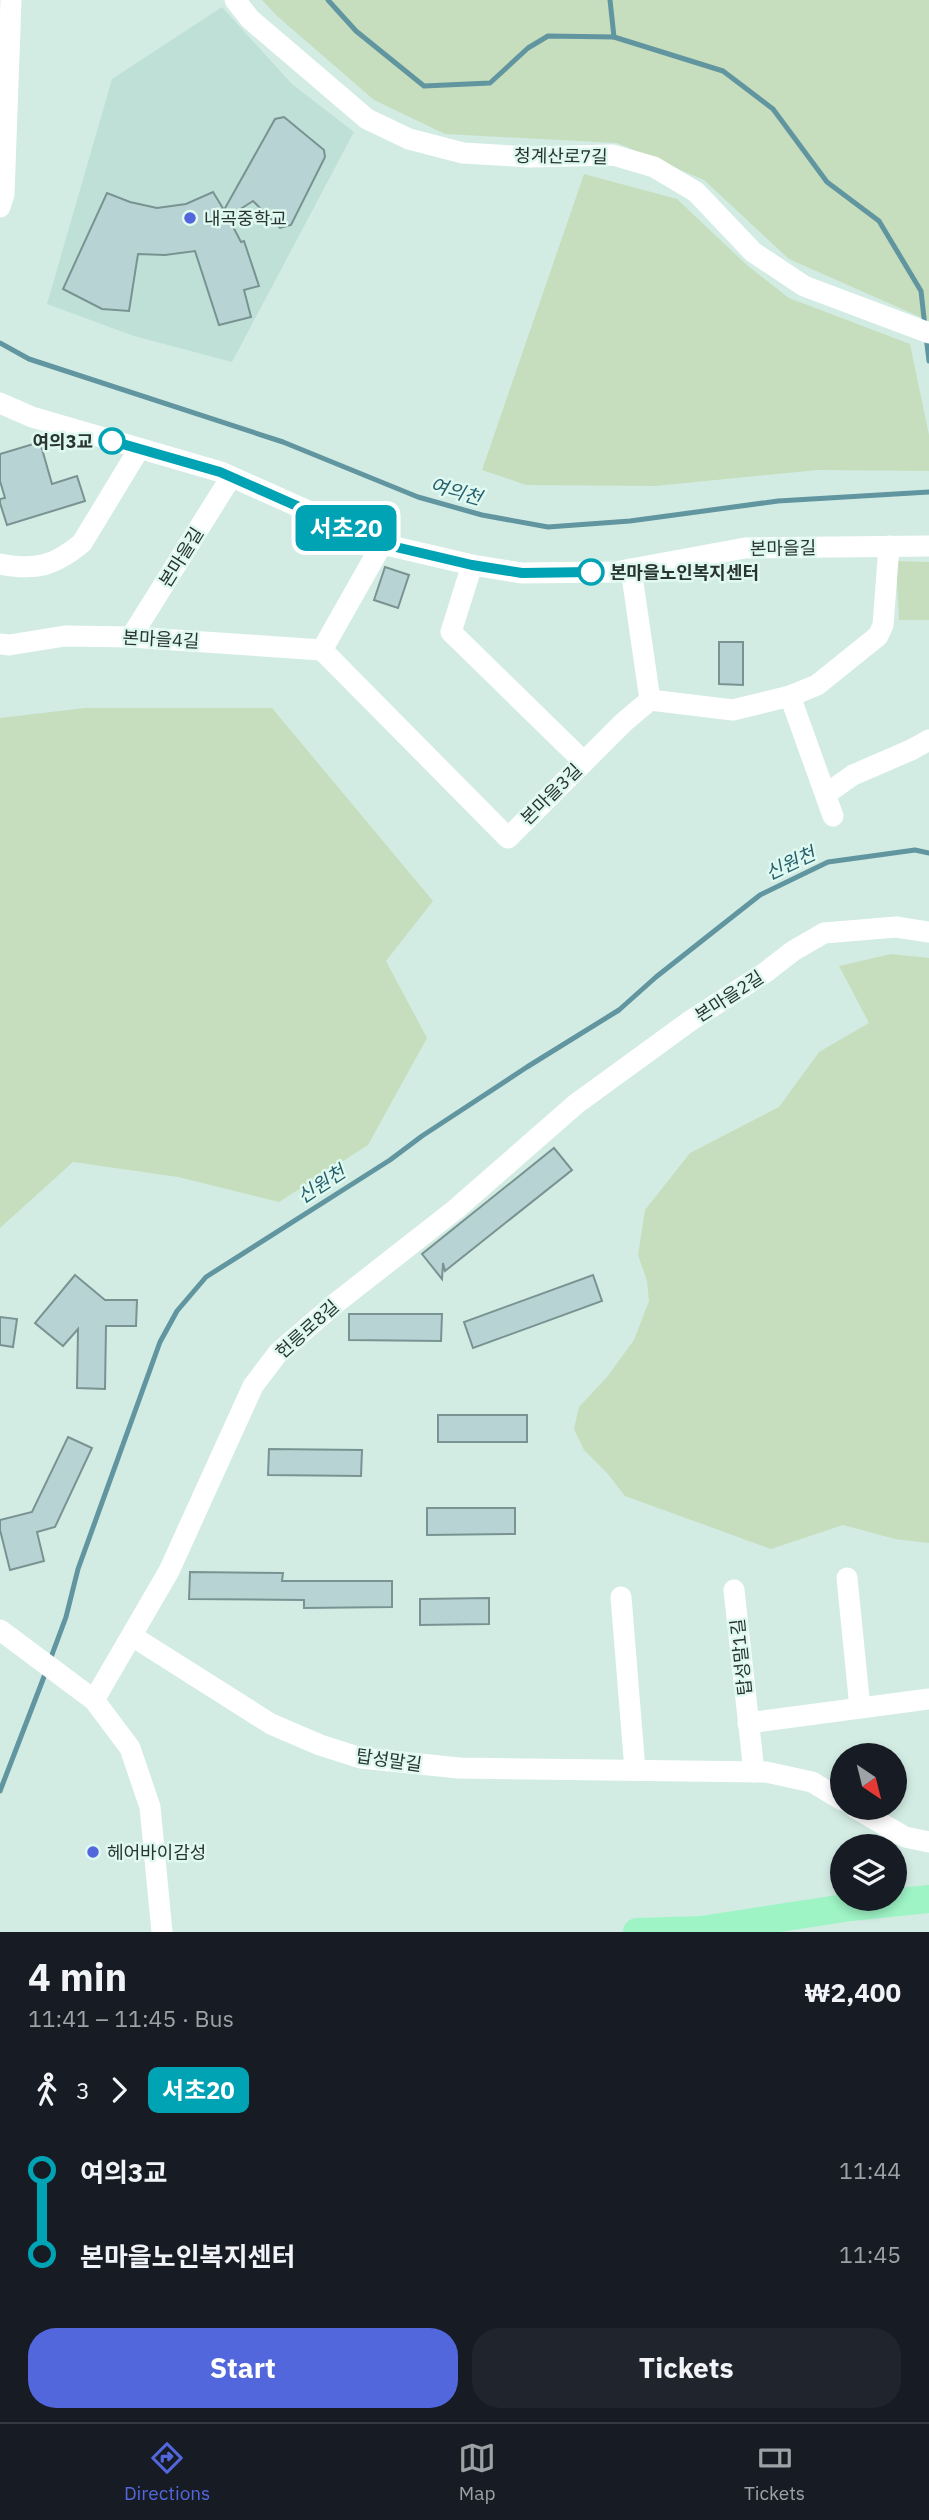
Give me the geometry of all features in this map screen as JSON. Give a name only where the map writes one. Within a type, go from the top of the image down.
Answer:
[{"type":"main road","points":[[637,1932],[701,1930],[851,1907],[929,1899]]},
{"type":"street","points":[[0,207],[4,194],[11,0]]},
{"type":"street","name":"청계산로7길","points":[[235,0],[250,19],[367,119],[398,134],[463,153],[530,157],[612,155],[654,167],[696,192],[753,251],[804,286],[922,330]]},
{"type":"street","name":"본마을길","points":[[0,403],[32,417],[220,472],[383,544],[472,565],[522,573],[631,573],[745,548],[929,546]]},
{"type":"street","points":[[0,564],[20,568],[34,567],[50,564],[70,553],[82,543],[139,449]]},
{"type":"street","name":"본마을길","points":[[131,637],[231,477]]},
{"type":"street","points":[[322,650],[383,544]]},
{"type":"street","points":[[631,573],[650,700],[733,710],[790,696],[817,685],[878,636],[883,625],[889,546]]},
{"type":"street","points":[[472,565],[452,632],[584,762]]},
{"type":"street","name":"본마을4길","points":[[0,644],[65,636],[131,637],[322,650]]},
{"type":"street","name":"본마을3길","points":[[322,650],[508,838],[650,700]]},
{"type":"street","points":[[790,696],[833,816]]},
{"type":"street","points":[[826,794],[853,775],[929,740]]},
{"type":"street","name":"본마을2길","points":[[608,1083],[690,1021],[824,933],[896,927],[929,932]]},
{"type":"street","name":"헌릉로8길","points":[[94,1700],[169,1571],[253,1386],[278,1353],[336,1303],[456,1209],[576,1104],[608,1083]]},
{"type":"street","points":[[847,1578],[860,1708]]},
{"type":"street","name":"탑성말1길","points":[[734,1590],[754,1772]]},
{"type":"street","points":[[621,1597],[635,1770]]},
{"type":"street","points":[[0,1630],[94,1700],[130,1748],[150,1807],[162,1932]]},
{"type":"street","name":"탑성말길","points":[[132,1636],[271,1724],[320,1745],[360,1758],[459,1768],[766,1772],[812,1782],[830,1793]]},
{"type":"street","points":[[748,1723],[929,1699]]},
{"type":"street","points":[[875,1820],[905,1838],[929,1842]]},
{"type":"shaded area","points":[[262,0],[929,0],[929,321],[789,259],[704,180],[617,143],[445,134],[374,100]]},
{"type":"shaded area","name":"내곡중학교","points":[[222,7],[292,84],[354,132],[232,362],[134,336],[47,304],[112,79]]},
{"type":"shaded area","points":[[584,174],[677,199],[748,266],[789,298],[910,344],[929,435],[929,471],[817,470],[655,486],[526,485],[482,470]]},
{"type":"shaded area","points":[[896,561],[929,562],[929,620],[899,620]]},
{"type":"shaded area","points":[[85,708],[272,708],[433,901],[386,961],[427,1038],[368,1145],[279,1202],[178,1177],[73,1162],[0,1228],[0,718]]},
{"type":"shaded area","points":[[891,954],[929,958],[929,1543],[895,1539],[843,1525],[771,1549],[625,1496],[584,1450],[574,1429],[579,1407],[607,1377],[634,1340],[649,1301],[647,1281],[638,1255],[645,1210],[690,1153],[779,1107],[819,1052],[869,1023],[839,966]]},
{"type":"building","points":[[284,117],[324,150],[325,157],[291,225],[280,228],[253,201],[228,217],[241,242],[244,241],[259,286],[244,290],[251,317],[219,325],[195,251],[165,255],[138,254],[129,311],[102,309],[63,289],[107,193],[157,208],[186,204],[213,192],[224,210],[275,119]]},
{"type":"building","points":[[40,442],[52,484],[77,476],[85,501],[7,525],[0,503],[0,499],[5,498],[0,481],[0,454]]},
{"type":"building","points":[[385,567],[409,575],[398,608],[374,600]]},
{"type":"building","points":[[719,642],[743,642],[743,685],[719,684]]},
{"type":"building","points":[[554,1148],[572,1170],[445,1271],[443,1263],[442,1279],[422,1254]]},
{"type":"building","points":[[75,1275],[105,1300],[137,1300],[136,1326],[106,1326],[105,1389],[77,1388],[78,1329],[63,1346],[35,1323]]},
{"type":"building","points":[[593,1275],[602,1301],[473,1348],[464,1322]]},
{"type":"building","points":[[349,1314],[442,1314],[441,1341],[349,1340]]},
{"type":"building","points":[[0,1317],[17,1319],[13,1347],[0,1345]]},
{"type":"building","points":[[438,1415],[527,1415],[527,1442],[438,1442]]},
{"type":"building","points":[[68,1437],[92,1448],[55,1527],[37,1532],[44,1561],[10,1570],[0,1520],[32,1512]]},
{"type":"building","points":[[269,1449],[362,1450],[361,1476],[268,1475]]},
{"type":"building","points":[[427,1508],[515,1508],[515,1534],[427,1535]]},
{"type":"building","points":[[190,1572],[283,1573],[282,1581],[392,1581],[392,1607],[304,1608],[304,1600],[189,1599]]},
{"type":"building","points":[[489,1598],[489,1624],[420,1625],[420,1599]]},
{"type":"waterway","points":[[328,0],[356,31],[424,86],[490,83],[528,48],[548,36],[614,37],[723,71],[773,109],[827,182],[879,221],[921,291],[925,327]]},
{"type":"waterway","points":[[610,0],[614,37]]},
{"type":"waterway","points":[[926,336],[929,361]]},
{"type":"waterway","name":"여의천","points":[[0,343],[29,359],[283,442],[418,497],[482,515],[548,527],[630,521],[778,501],[929,492]]},
{"type":"waterway","name":"신원천","points":[[50,1660],[66,1617],[78,1569],[160,1342],[177,1311],[206,1277],[619,1010],[656,977],[760,895],[828,862],[915,850],[929,853]]},
{"type":"waterway","name":"신원천","points":[[0,1791],[47,1669]]},
{"type":"bus line","name":"서초20","points":[[112,441],[220,472],[383,544],[472,565],[522,573],[591,572]]},
{"type":"place","name":"내곡중학교","points":[[190,218]]},
{"type":"place","name":"여의3교","points":[[112,441]]},
{"type":"place","name":"본마을노인복지센터","points":[[591,572]]},
{"type":"place","name":"헤어바이감성","points":[[93,1852]]}]
